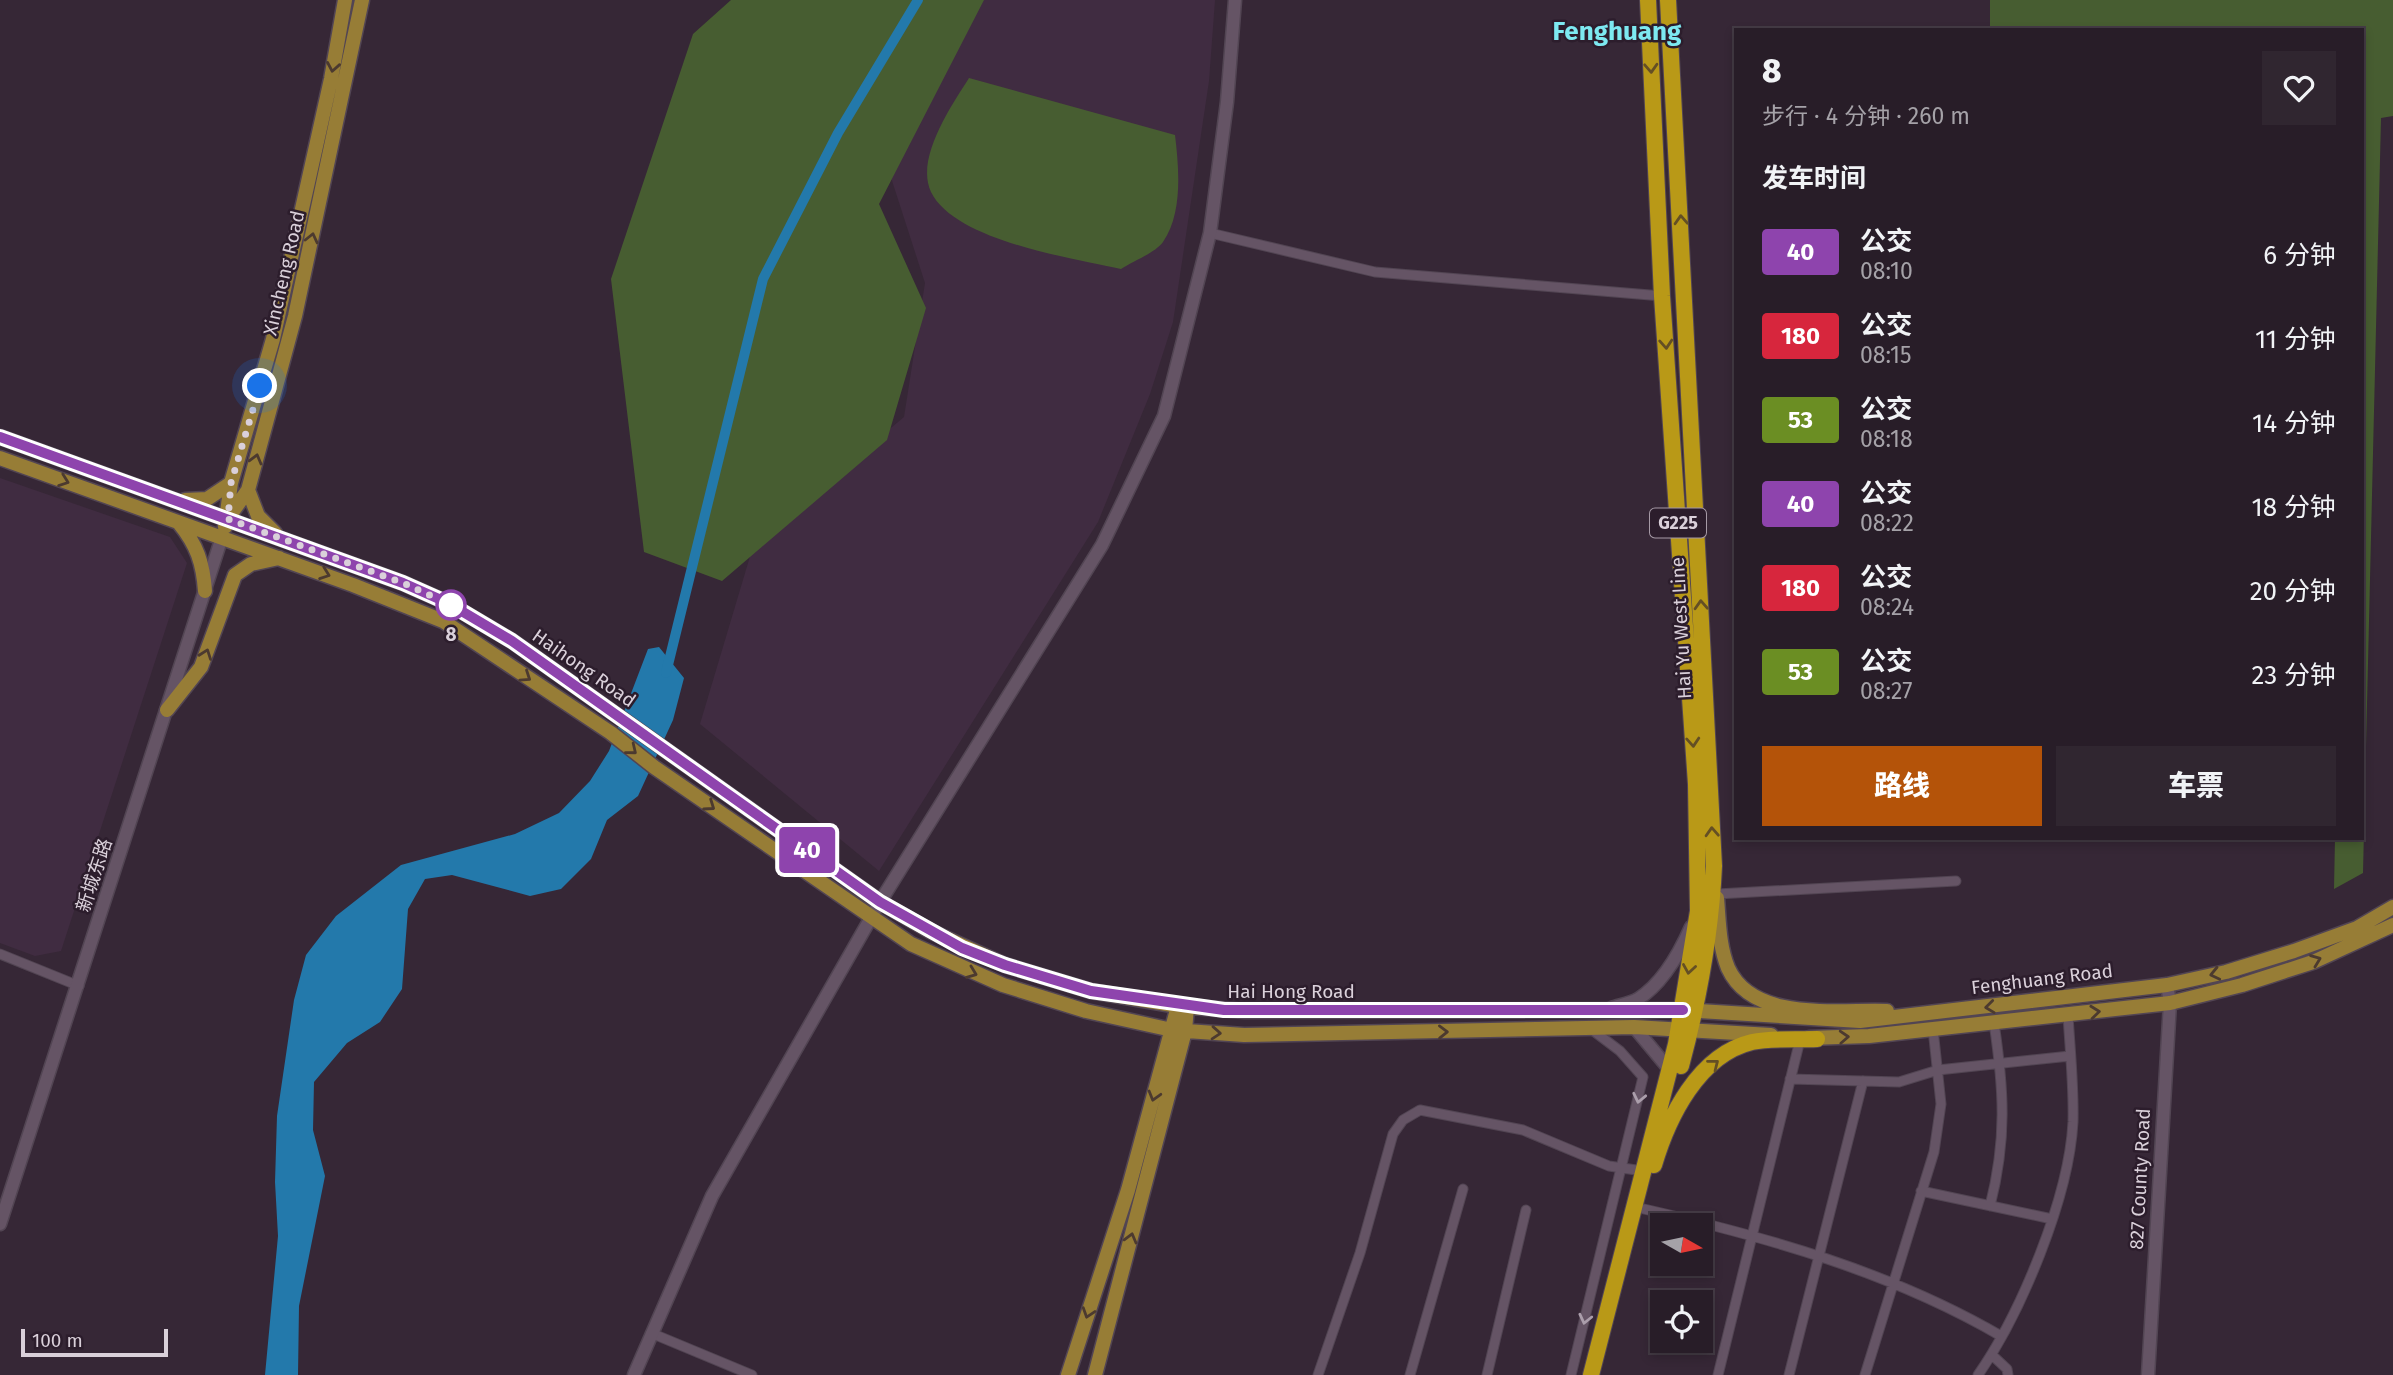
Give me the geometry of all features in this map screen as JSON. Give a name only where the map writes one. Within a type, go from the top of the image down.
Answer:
[{"type":"highway","name":"Hai Yu West Line","points":[[1648,0],[1662,296],[1696,784],[1698,911],[1690,1010]]},
{"type":"highway","name":"Hai Yu West Line","points":[[1649,1167],[1712,919],[1714,866],[1668,0]]},
{"type":"highway","name":"Fenghuang Road","points":[[1591,1375],[1649,1167],[1669,1069],[1682,1034]]},
{"type":"highway","name":"Fenghuang Road","points":[[1602,1375],[1644,1209],[1649,1167],[1666,1130],[1700,1076],[1729,1053],[1751,1042],[1817,1039]]},
{"type":"main road","name":"Xincheng Road","points":[[228,519],[231,483],[273,339],[331,79],[345,0]]},
{"type":"main road","name":"Xincheng Road","points":[[228,519],[248,490],[295,316],[343,101],[362,0]]},
{"type":"main road","name":"Haihong Road","points":[[0,437],[403,583],[448,603],[512,641],[880,902]]},
{"type":"main road","name":"Haihong Road","points":[[0,458],[280,558],[443,621],[611,733],[653,767],[874,919]]},
{"type":"main road","points":[[174,500],[207,499],[231,483]]},
{"type":"main road","points":[[248,490],[258,516],[281,538]]},
{"type":"main road","points":[[222,537],[228,519]]},
{"type":"main road","points":[[178,522],[198,550],[204,567],[205,591]]},
{"type":"main road","points":[[167,710],[201,667],[235,575],[251,564],[280,558]]},
{"type":"main road","points":[[1714,866],[1720,940],[1728,968],[1738,984],[1758,998],[1782,1008],[1945,1013]]},
{"type":"main road","name":"Hai Hong Road","points":[[880,902],[962,948],[1005,965],[1091,991],[1182,1006],[1245,1012],[1690,1010]]},
{"type":"main road","name":"Fenghuang Road","points":[[1690,1010],[1860,1021],[2167,985],[2226,972],[2294,951],[2357,928],[2393,907]]},
{"type":"main road","points":[[874,919],[925,953],[1003,985],[1086,1010],[1179,1030],[1244,1035],[1634,1027],[1682,1034]]},
{"type":"main road","name":"Fenghuang Road","points":[[1682,1034],[1817,1039],[2170,1003],[2242,985],[2313,962],[2393,925]]},
{"type":"main road","points":[[1095,1375],[1179,1030],[1182,1006]]},
{"type":"main road","points":[[1068,1375],[1179,1030]]},
{"type":"street","points":[[634,1375],[712,1196],[874,919],[880,902],[1102,545],[1164,416],[1210,233],[1227,103],[1235,0]]},
{"type":"street","points":[[1210,233],[1375,272],[1662,296]]},
{"type":"street","name":"新城东路","points":[[0,1224],[222,537]]},
{"type":"street","points":[[1717,894],[1956,881]]},
{"type":"street","points":[[1608,1009],[1637,1000],[1654,985],[1684,944],[1698,911]]},
{"type":"street","points":[[0,954],[79,986]]},
{"type":"street","name":"827 County Road","points":[[2148,1375],[2170,1003],[2167,985]]},
{"type":"street","points":[[1978,1375],[1992,1355],[2038,1262],[2052,1219],[2073,1123],[2068,1015]]},
{"type":"street","points":[[1990,1206],[2002,1153],[2000,1063],[1994,1023]]},
{"type":"street","points":[[1634,1027],[1669,1069]]},
{"type":"street","points":[[1571,1375],[1643,1077],[1620,1051],[1591,1029]]},
{"type":"street","points":[[1865,1375],[1934,1152],[1941,1104],[1933,1029]]},
{"type":"street","points":[[1718,1375],[1800,1040]]},
{"type":"street","points":[[1790,1079],[1899,1082],[1938,1070],[2070,1056]]},
{"type":"street","points":[[1788,1375],[1863,1081]]},
{"type":"street","points":[[1318,1375],[1360,1253],[1393,1134],[1403,1120],[1420,1110],[1523,1130],[1609,1166],[1649,1167]]},
{"type":"street","points":[[1410,1375],[1463,1189]]},
{"type":"street","points":[[1921,1191],[2052,1219]]},
{"type":"street","points":[[1644,1209],[1754,1235],[1819,1257],[1892,1284],[1969,1318],[2001,1336]]},
{"type":"street","points":[[1487,1375],[1526,1210]]},
{"type":"street","points":[[651,1333],[752,1375]]},
{"type":"street","points":[[1992,1355],[2007,1369],[2008,1375]]},
{"type":"shaded area","points":[[967,0],[1215,0],[1209,81],[1173,322],[1150,394],[1098,522],[879,871],[700,724],[754,543],[904,417],[925,283],[885,159]]},
{"type":"shaded area","points":[[0,478],[170,537],[187,563],[61,951],[35,956],[0,943]]},
{"type":"green space","points":[[731,0],[984,0],[879,204],[926,308],[887,440],[722,581],[644,552],[611,279],[693,34]]},
{"type":"green space","points":[[1990,0],[2393,0],[2393,116],[2381,118],[2364,831],[2364,28],[1990,28]]},
{"type":"green space","points":[[969,78],[1175,135],[1177,204],[1163,242],[1121,269],[1017,245],[964,223],[944,209],[931,192],[927,178],[928,164],[938,132]]},
{"type":"green space","points":[[2335,840],[2364,840],[2363,873],[2334,889]]},
{"type":"water","points":[[659,647],[684,678],[673,720],[638,796],[607,820],[591,859],[561,889],[530,896],[452,875],[425,879],[408,909],[402,989],[380,1022],[347,1043],[314,1082],[313,1130],[325,1176],[299,1306],[298,1375],[265,1375],[278,1236],[275,1182],[277,1116],[294,1000],[306,955],[336,916],[401,865],[515,834],[559,813],[590,781],[609,751],[648,649]]},
{"type":"waterway","points":[[666,673],[763,279],[838,133],[918,0]]},
{"type":"bus line","name":"40","points":[[0,437],[380,574],[448,603],[512,641],[880,902],[962,948],[1005,965],[1091,991],[1178,1006],[1245,1012],[1683,1010]]},
{"type":"place","name":"8","points":[[451,605]]},
{"type":"district","name":"Fenghuang","points":[[1617,31]]},
{"type":"route","points":[[260,386],[231,483],[228,519],[403,583],[451,605]]}]
